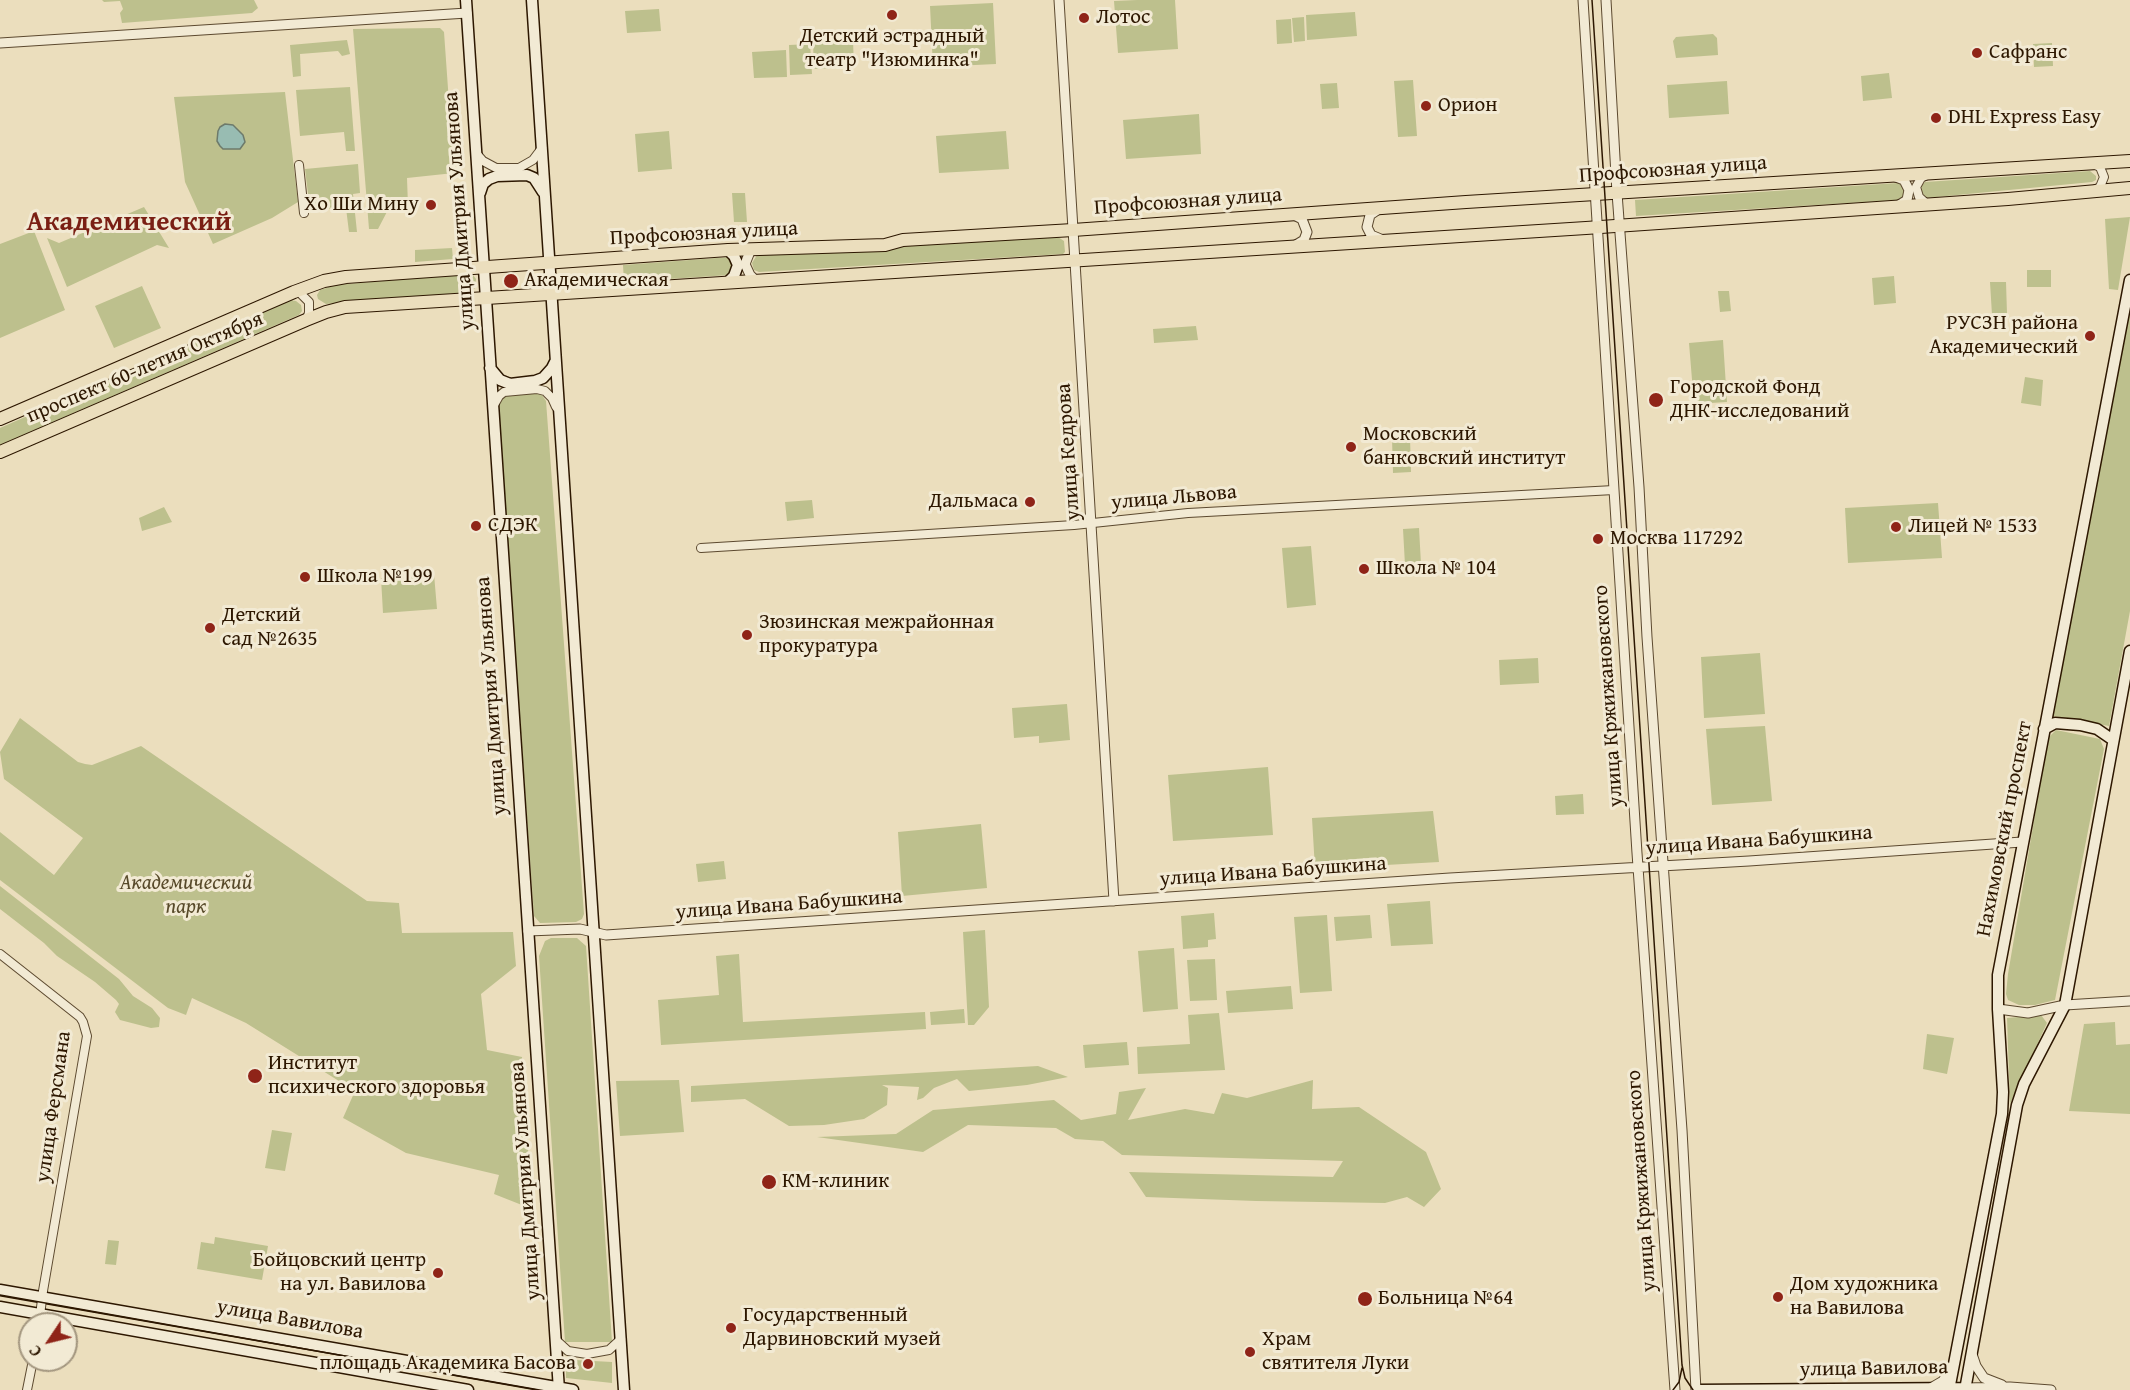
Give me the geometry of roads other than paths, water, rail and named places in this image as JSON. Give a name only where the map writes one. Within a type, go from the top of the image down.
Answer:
[{"type":"main road","name":"улица Дмитрия Ульянова","points":[[466,0],[559,1388]]},
{"type":"main road","points":[[531,0],[624,1390]]},
{"type":"main road","name":"Профсоюзная улица","points":[[294,291],[324,281],[346,277],[484,266],[728,250],[885,245],[903,240],[2130,161]]},
{"type":"main road","points":[[479,196],[483,184],[489,179],[497,176],[527,175],[534,178],[544,195]]},
{"type":"main road","points":[[306,320],[345,307],[1894,207],[2130,188]]},
{"type":"main road","points":[[728,250],[734,256],[738,266],[734,276],[728,282]]},
{"type":"main road","name":"Нахимовский проспект","points":[[1949,1389],[2002,1114],[2003,1092],[1997,981],[2130,280]]},
{"type":"main road","name":"проспект 60-летия Октября","points":[[0,419],[294,291]]},
{"type":"main road","name":"проспект 60-летия Октября","points":[[0,452],[306,320]]},
{"type":"main road","points":[[490,368],[500,380],[510,384],[543,378],[555,362]]},
{"type":"main road","points":[[1965,1389],[2018,1105],[2024,1084],[2065,1005],[2130,651]]},
{"type":"main road","points":[[2044,729],[2055,723],[2080,725],[2097,729],[2113,740]]},
{"type":"main road","name":"улица Вавилова","points":[[0,1290],[41,1310],[468,1390]]},
{"type":"main road","name":"улица Вавилова","points":[[0,1307],[41,1310],[573,1390]]},
{"type":"main road","name":"улица Вавилова","points":[[1697,1390],[1965,1389]]},
{"type":"street","name":"улица Кедрова","points":[[1059,0],[1114,901]]},
{"type":"street","name":"улица Кржижановского","points":[[1582,0],[1638,867],[1675,1390]]},
{"type":"street","name":"улица Кржижановского","points":[[1606,0],[1617,193],[1682,1130],[1697,1390]]},
{"type":"street","points":[[0,44],[237,26],[467,13]]},
{"type":"street","points":[[477,154],[483,161],[496,168],[519,168],[534,160],[542,148]]},
{"type":"street","points":[[2087,163],[2100,167],[2104,177],[2100,187],[2090,191]]},
{"type":"street","points":[[298,165],[304,213]]},
{"type":"street","points":[[1928,204],[1919,197],[1916,187],[1921,178],[1931,173]]},
{"type":"street","points":[[1892,175],[1904,180],[1909,190],[1907,200],[1894,207]]},
{"type":"street","points":[[1382,208],[1370,215],[1367,223],[1371,235],[1384,240]]},
{"type":"street","points":[[1290,214],[1302,219],[1307,232],[1300,243],[1292,246]]},
{"type":"street","points":[[751,249],[746,264],[750,275],[755,280]]},
{"type":"street","points":[[294,291],[300,293],[309,302],[309,313],[306,320]]},
{"type":"street","points":[[493,408],[499,396],[504,392],[537,389],[545,391],[552,398],[558,411]]},
{"type":"street","name":"улица Львова","points":[[701,548],[1092,523],[1188,513],[1614,490]]},
{"type":"street","name":"улица Ивана Бабушкина","points":[[528,931],[580,929],[606,935],[2022,842]]},
{"type":"street","name":"улица Ферсмана","points":[[0,954],[80,1017],[87,1036],[41,1310]]},
{"type":"street","points":[[1998,1009],[2028,1013],[2065,1005],[2130,1001]]},
{"type":"street","points":[[555,1339],[568,1351],[587,1354],[609,1350],[621,1339]]},
{"type":"street","points":[[1972,1354],[1984,1378],[2010,1387]]},
{"type":"street","points":[[1929,1389],[1942,1381],[1953,1367]]},
{"type":"street","points":[[27,1390],[31,1372]]},
{"type":"street","name":"улица Вавилова","points":[[1965,1389],[2010,1387],[2047,1390]]},
{"type":"water","points":[[225,124],[233,125],[243,135],[245,142],[240,149],[223,149],[217,141],[218,131]]},
{"type":"tram line","points":[[1592,0],[1682,1365],[1685,1378],[1693,1390]]},
{"type":"tram line","points":[[0,1295],[537,1390]]},
{"type":"tram line","points":[[1673,1390],[1679,1382],[1682,1368]]},
{"type":"place","name":"Детский эстрадный театр \"Изюминка\"","points":[[892,15]]},
{"type":"place","name":"Лотос","points":[[1084,18]]},
{"type":"place","name":"Сафранс","points":[[1977,53]]},
{"type":"place","name":"Орион","points":[[1426,106]]},
{"type":"place","name":"DHL Express Easy","points":[[1936,118]]},
{"type":"place","name":"Хо Ши Мину","points":[[431,205]]},
{"type":"place","name":"Академическая","points":[[511,281]]},
{"type":"place","name":"РУСЗН района Академический","points":[[2090,336]]},
{"type":"place","name":"Городской Фонд ДНК-исследований","points":[[1656,400]]},
{"type":"place","name":"Московский банковский институт","points":[[1351,447]]},
{"type":"place","name":"Дальмаса","points":[[1030,502]]},
{"type":"place","name":"СДЭК","points":[[476,526]]},
{"type":"place","name":"Лицей № 1533","points":[[1896,527]]},
{"type":"place","name":"Москва 117292","points":[[1598,539]]},
{"type":"place","name":"Школа № 104","points":[[1364,569]]},
{"type":"place","name":"Школа №199","points":[[305,577]]},
{"type":"place","name":"Детский сад №2635","points":[[210,628]]},
{"type":"place","name":"Зюзинская межрайонная прокуратура","points":[[747,635]]},
{"type":"place","name":"Институт психического здоровья","points":[[255,1076]]},
{"type":"place","name":"КМ-клиник","points":[[769,1182]]},
{"type":"place","name":"Бойцовский центр на ул. Вавилова","points":[[438,1273]]},
{"type":"place","name":"Дом художника на Вавилова","points":[[1778,1297]]},
{"type":"place","name":"Больница №64","points":[[1365,1299]]},
{"type":"place","name":"Государственный Дарвиновский музей","points":[[731,1328]]},
{"type":"place","name":"Храм святителя Луки","points":[[1250,1352]]},
{"type":"place","name":"площадь Академика Басова","points":[[588,1364]]},
{"type":"district","name":"Академический","points":[[129,223]]},
{"type":"park label","name":"Академический парк","points":[[186,896]]}]
